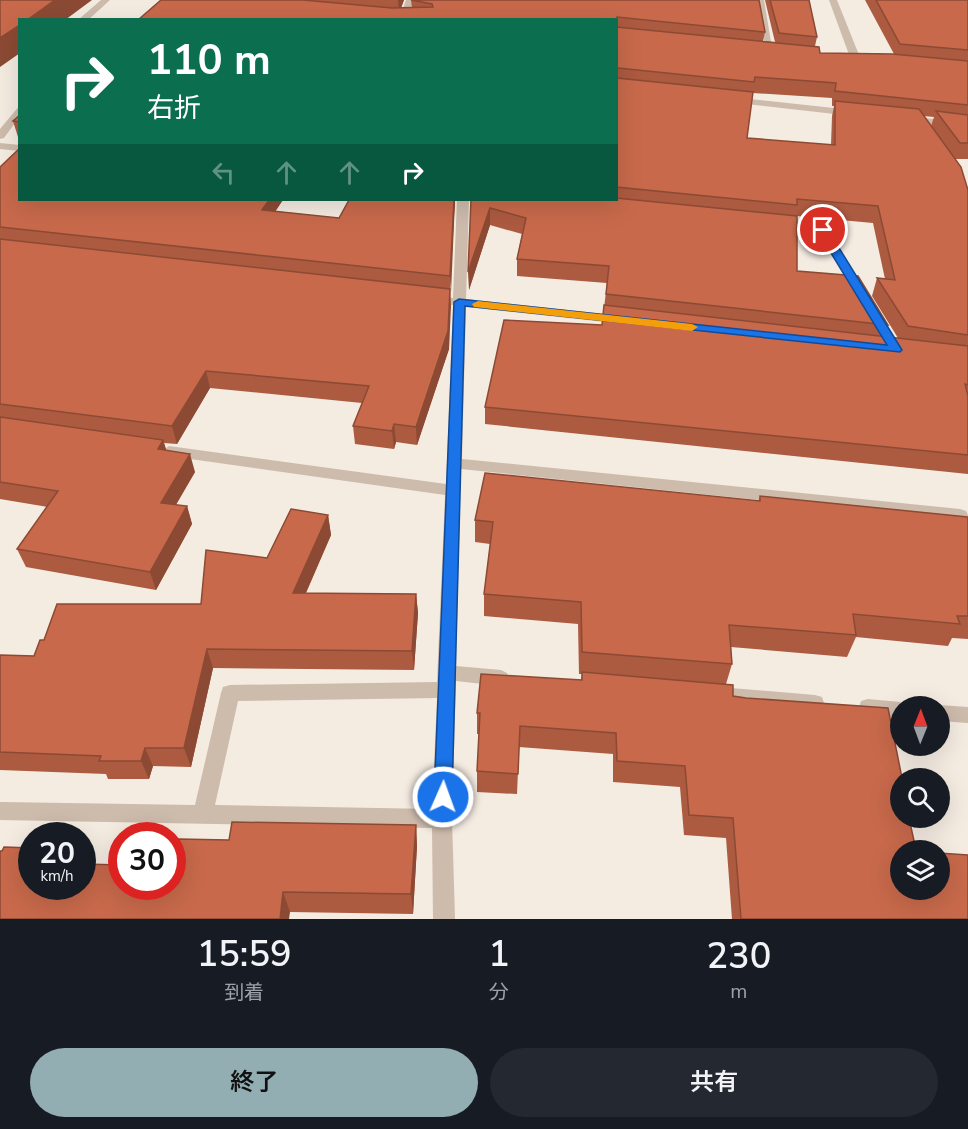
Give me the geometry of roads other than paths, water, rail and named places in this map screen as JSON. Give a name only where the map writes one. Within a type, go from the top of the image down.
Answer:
[{"type":"street","points":[[84,18],[106,0]]},
{"type":"street","points":[[404,17],[410,0]]},
{"type":"street","points":[[760,0],[770,52]]},
{"type":"street","points":[[833,0],[856,60]]},
{"type":"street","points":[[393,16],[416,18]]},
{"type":"street","points":[[758,51],[781,53]]},
{"type":"street","points":[[845,59],[867,61]]},
{"type":"street","points":[[721,99],[860,114]]},
{"type":"street","points":[[0,136],[18,111]]},
{"type":"street","points":[[895,118],[922,125],[968,126]]},
{"type":"street","points":[[0,146],[18,148]]},
{"type":"street","points":[[444,919],[442,819],[463,201]]},
{"type":"street","points":[[763,224],[823,230],[865,300]]},
{"type":"street","points":[[424,298],[636,321]]},
{"type":"street","points":[[151,448],[453,491]]},
{"type":"street","points":[[454,463],[960,515]]},
{"type":"street","points":[[203,815],[230,693],[518,679]]},
{"type":"street","points":[[697,693],[828,704]]},
{"type":"street","points":[[852,706],[890,709]]},
{"type":"street","points":[[950,714],[968,715]]},
{"type":"street","points":[[0,811],[442,819]]}]
